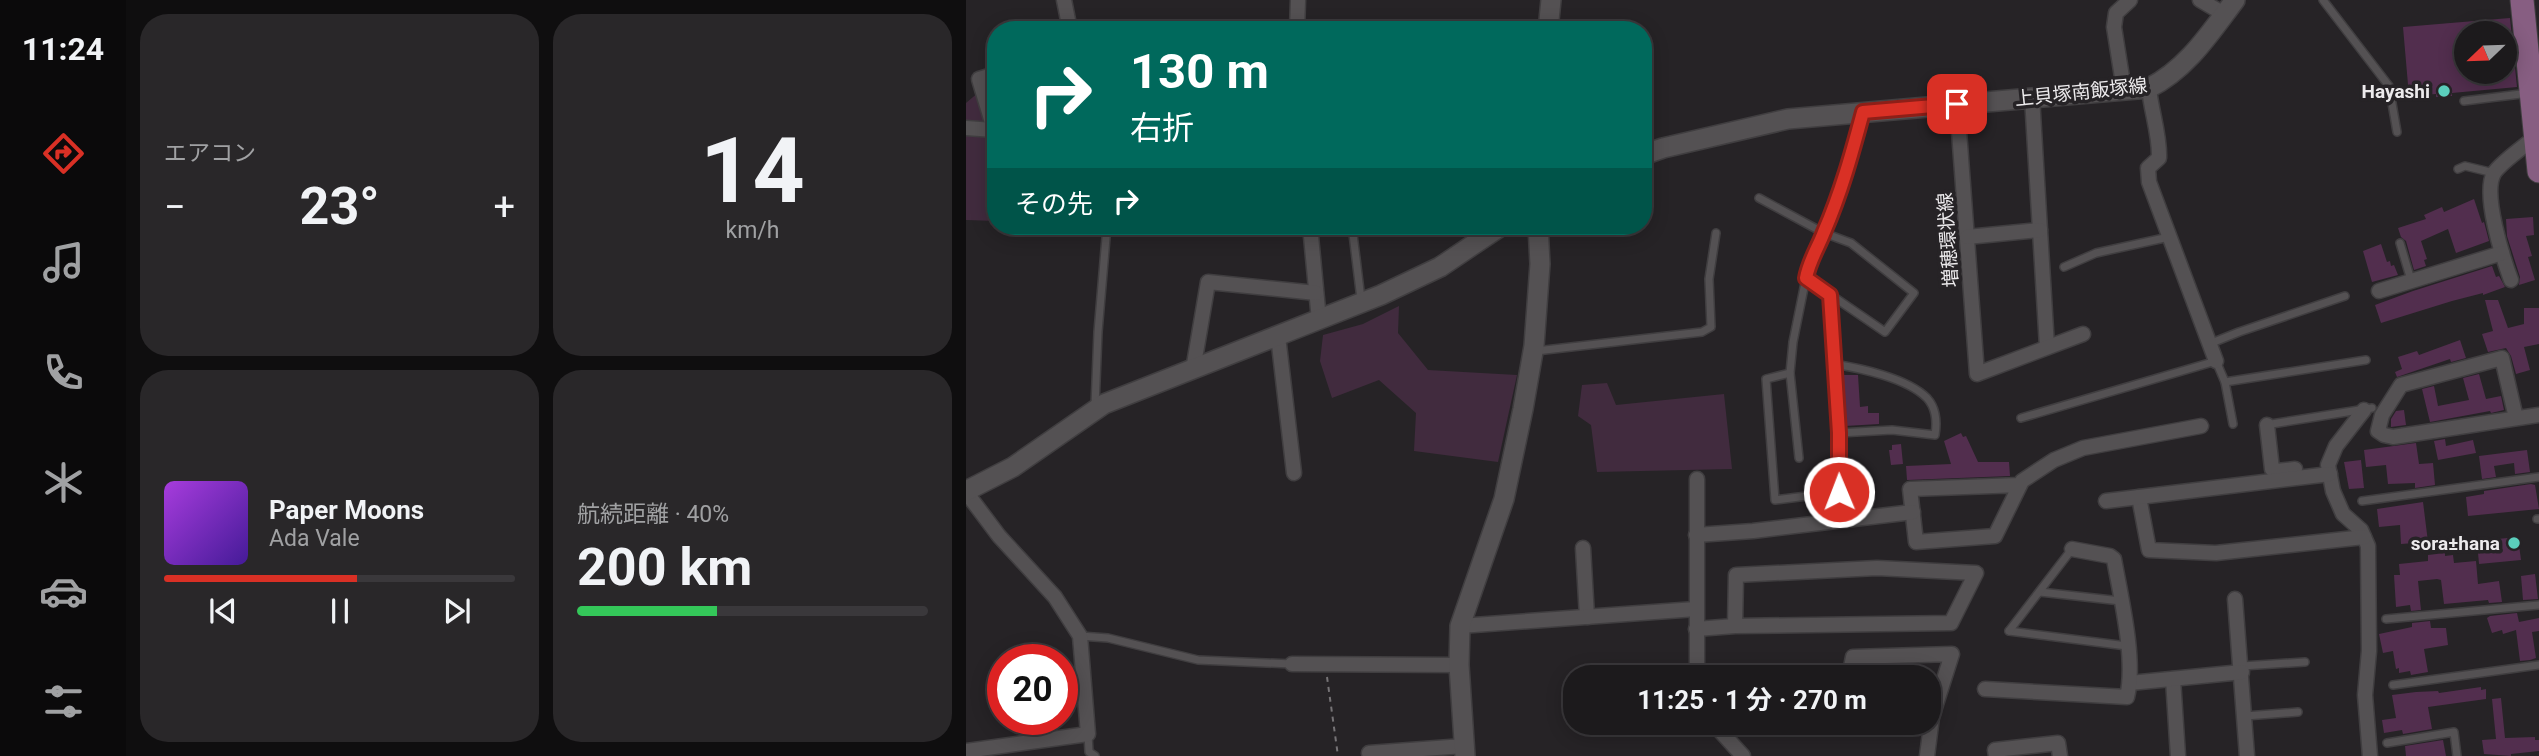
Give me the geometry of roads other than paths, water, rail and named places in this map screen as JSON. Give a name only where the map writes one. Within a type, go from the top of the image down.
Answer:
[{"type":"main road","points":[[2522,0],[2539,172]]},
{"type":"street","points":[[1064,0],[1068,21]]},
{"type":"street","points":[[1297,21],[1298,0]]},
{"type":"street","points":[[1550,21],[1551,0]]},
{"type":"street","points":[[2124,90],[2114,27],[2116,13],[2130,0]]},
{"type":"street","points":[[2200,0],[2229,7]]},
{"type":"street","name":"上貝塚南飯塚線","points":[[1652,152],[1788,119],[2149,88],[2168,79],[2187,61],[2229,7]]},
{"type":"street","points":[[987,77],[979,79],[987,108]]},
{"type":"street","points":[[2149,88],[2150,107],[2160,146],[2159,158],[2148,168],[2149,182],[2216,361]]},
{"type":"street","points":[[2032,97],[2047,347],[2083,334]]},
{"type":"street","name":"増穂環状線","points":[[1957,104],[1977,374],[2047,347]]},
{"type":"street","points":[[966,128],[987,132]]},
{"type":"street","points":[[2511,281],[2502,253],[2491,197],[2494,173],[2535,137]]},
{"type":"street","points":[[1967,237],[2040,230]]},
{"type":"street","points":[[1311,235],[1318,320]]},
{"type":"street","points":[[966,751],[1088,734],[1080,636],[1055,597],[999,536],[966,491],[1013,467],[1104,404],[1362,303],[1440,267],[1482,235]]},
{"type":"street","points":[[1369,753],[1465,751],[1459,665],[1460,626],[1504,499],[1533,351],[1540,264],[1538,235]]},
{"type":"street","points":[[2379,292],[2502,253]]},
{"type":"street","points":[[1193,369],[1208,282],[1316,293]]},
{"type":"street","points":[[1278,336],[1294,473]]},
{"type":"street","points":[[2370,756],[2365,695],[2369,651],[2368,546],[2361,530],[2343,514],[2329,470],[2336,446],[2402,385],[2502,358],[2516,418]]},
{"type":"street","points":[[2373,411],[2378,430],[2393,437],[2539,415]]},
{"type":"street","points":[[2020,485],[1910,489],[1916,542],[1995,536],[2020,485],[2054,460],[2083,448],[2201,426]]},
{"type":"street","points":[[2264,426],[2272,469],[2329,470]]},
{"type":"street","points":[[2106,501],[2329,470]]},
{"type":"street","points":[[1697,479],[1698,665]]},
{"type":"street","points":[[2139,497],[2149,550],[2216,554],[2364,537]]},
{"type":"street","points":[[1696,535],[1913,512]]},
{"type":"street","points":[[1583,548],[1587,617]]},
{"type":"street","points":[[1986,689],[2127,697],[2130,682],[2127,646],[2114,559],[2073,550]]},
{"type":"street","points":[[1696,629],[1951,623],[1976,573],[1877,568],[1736,575],[1735,626]]},
{"type":"street","points":[[2235,599],[2248,756]]},
{"type":"street","points":[[1460,626],[1696,609]]},
{"type":"street","points":[[1851,665],[1853,657],[1952,654],[1941,685]]},
{"type":"street","points":[[1292,664],[1459,665]]},
{"type":"street","points":[[2130,682],[2242,669]]},
{"type":"street","points":[[2172,679],[2178,756]]},
{"type":"street","points":[[1724,735],[1743,756]]},
{"type":"street","points":[[1927,756],[1929,735]]},
{"type":"street","points":[[1996,756],[1995,750],[2058,743],[2060,756]]},
{"type":"lane","points":[[2323,0],[2389,86],[2397,132]]},
{"type":"lane","points":[[2464,101],[2531,93]]},
{"type":"lane","points":[[1800,458],[1790,373],[1806,278],[1849,165],[1863,112]]},
{"type":"lane","points":[[2458,170],[2465,166],[2494,173]]},
{"type":"lane","points":[[1759,198],[1824,233],[1851,243],[1913,293],[1885,332],[1806,278]]},
{"type":"lane","points":[[1533,351],[1702,332],[1711,327],[1709,279],[1716,233]]},
{"type":"lane","points":[[1095,410],[1106,235]]},
{"type":"lane","points":[[1354,235],[1362,303]]},
{"type":"lane","points":[[2064,267],[2096,253],[2169,237]]},
{"type":"lane","points":[[2400,243],[2412,281]]},
{"type":"lane","points":[[1790,373],[1766,379],[1775,500],[1839,492],[1839,433],[1830,295]]},
{"type":"lane","points":[[2209,345],[2345,296]]},
{"type":"lane","points":[[2225,382],[2367,360]]},
{"type":"lane","points":[[2021,418],[2216,361],[2225,382],[2233,424]]},
{"type":"lane","points":[[1833,364],[1858,368],[1905,384],[1928,399],[1937,420],[1935,435],[1892,430],[1839,433]]},
{"type":"lane","points":[[2264,426],[2373,411]]},
{"type":"lane","points":[[2362,501],[2539,477]]},
{"type":"lane","points":[[2073,550],[2009,631],[2127,646]]},
{"type":"lane","points":[[2040,592],[2122,601]]},
{"type":"lane","points":[[2386,620],[2539,605]]},
{"type":"lane","points":[[1080,636],[1108,638],[1198,660],[1292,664]]},
{"type":"lane","points":[[2242,669],[2305,662]]},
{"type":"lane","points":[[2393,685],[2539,665]]},
{"type":"lane","points":[[2245,716],[2298,712]]},
{"type":"lane","points":[[2387,743],[2454,732],[2457,756]]},
{"type":"lane","points":[[1088,734],[1089,752],[1096,756]]},
{"type":"place","name":"Hayashi","points":[[2444,91]]},
{"type":"place","name":"sora±hana","points":[[2514,543]]}]
